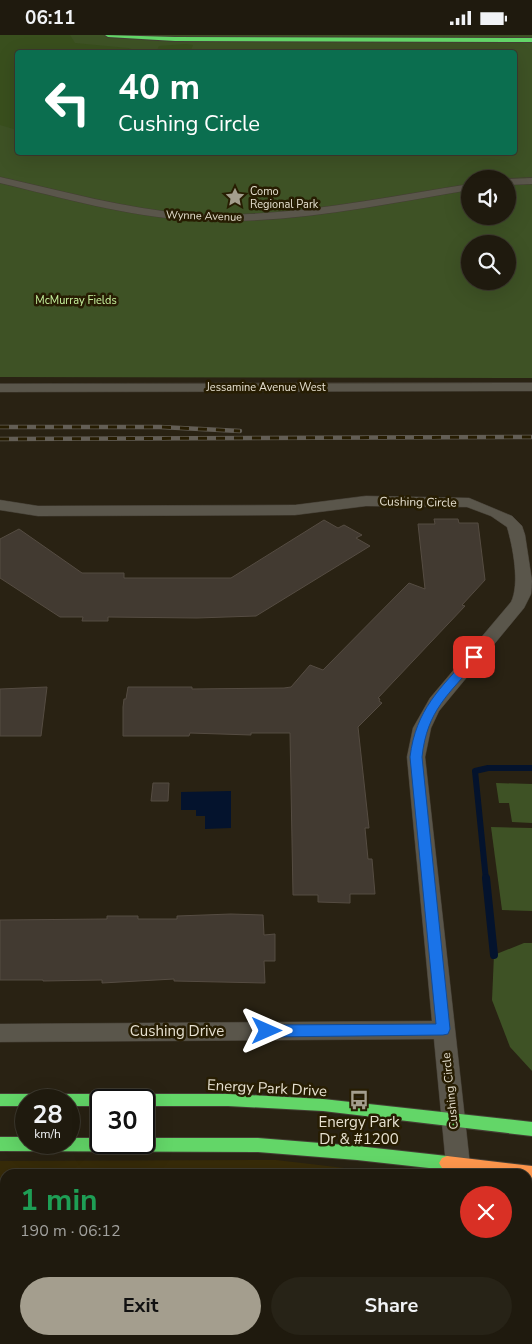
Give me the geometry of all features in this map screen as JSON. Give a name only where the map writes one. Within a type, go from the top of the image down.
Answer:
[{"type":"main road","points":[[108,35],[168,39],[532,40]]},
{"type":"main road","name":"Energy Park Drive","points":[[0,1100],[228,1100],[323,1105],[532,1129]]},
{"type":"main road","points":[[0,1144],[258,1145],[495,1169]]},
{"type":"street","name":"Wynne Avenue","points":[[0,181],[132,210],[224,218],[308,213],[461,188]]},
{"type":"street","points":[[516,182],[532,181]]},
{"type":"street","name":"Jessamine Avenue West","points":[[0,388],[532,387]]},
{"type":"street","name":"Cushing Circle","points":[[0,505],[38,511],[295,510],[350,502],[452,501],[482,507],[508,519],[514,527],[524,581],[523,594],[518,604],[436,702],[425,718],[419,736],[416,757],[458,1165]]},
{"type":"street","name":"Cushing Drive","points":[[0,1033],[443,1029]]},
{"type":"shaded area","points":[[276,1160],[353,1169],[0,1169],[0,1161]]},
{"type":"green space","name":"Como Regional Park","points":[[0,35],[532,35],[532,378],[0,377]]},
{"type":"green space","points":[[0,35],[70,35],[75,43],[135,50],[15,50],[15,129],[0,125]]},
{"type":"green space","points":[[193,45],[191,50],[157,50],[159,46]]},
{"type":"green space","points":[[496,783],[532,784],[532,823],[512,822],[509,803],[499,803]]},
{"type":"green space","points":[[491,827],[532,828],[532,911],[502,910]]},
{"type":"green space","points":[[524,943],[532,943],[532,1071],[510,1047],[492,1000],[494,955]]},
{"type":"water","points":[[231,791],[231,828],[205,829],[205,816],[196,816],[196,810],[181,810],[181,792]]},
{"type":"building","points":[[434,519],[458,519],[459,523],[478,523],[485,580],[462,605],[465,606],[378,698],[382,703],[358,727],[369,828],[365,828],[368,859],[372,859],[375,894],[350,894],[350,903],[318,902],[318,895],[293,895],[290,733],[251,733],[251,735],[190,733],[189,736],[123,736],[123,707],[128,687],[192,687],[192,689],[284,688],[291,687],[310,665],[323,670],[409,583],[425,589],[418,524],[435,524]]},
{"type":"building","points":[[324,520],[338,528],[344,525],[362,535],[356,538],[370,546],[256,616],[197,618],[108,617],[108,621],[82,621],[83,617],[60,617],[0,578],[0,539],[19,529],[82,573],[124,573],[124,578],[231,578]]},
{"type":"building","points":[[47,687],[41,736],[0,736],[0,689]]},
{"type":"building","points":[[153,783],[169,783],[168,801],[151,801]]},
{"type":"building","points":[[263,915],[264,935],[275,934],[275,961],[264,961],[265,983],[174,981],[174,979],[102,983],[102,980],[0,980],[0,920],[107,919],[107,916],[138,916],[138,919],[177,919],[177,916]]},
{"type":"waterway","points":[[486,880],[475,771],[488,768],[532,768]]},
{"type":"waterway","points":[[486,878],[494,955]]},
{"type":"railway","points":[[0,427],[160,427],[240,431]]},
{"type":"railway","points":[[0,439],[532,437]]},
{"type":"traffic: fast","points":[[108,35],[175,39],[532,40]]},
{"type":"traffic: fast","points":[[0,1100],[228,1100],[323,1105],[532,1129]]},
{"type":"traffic: fast","points":[[0,1144],[258,1145],[447,1163]]},
{"type":"traffic: slow","points":[[447,1163],[498,1169]]},
{"type":"place","name":"Como Regional Park","points":[[235,197]]},
{"type":"place","name":"Energy Park Dr & #1200","points":[[359,1100]]},
{"type":"route","points":[[267,1031],[443,1029],[416,757],[419,736],[425,718],[474,657]]},
{"type":"park label","name":"McMurray Fields","points":[[76,300]]}]
